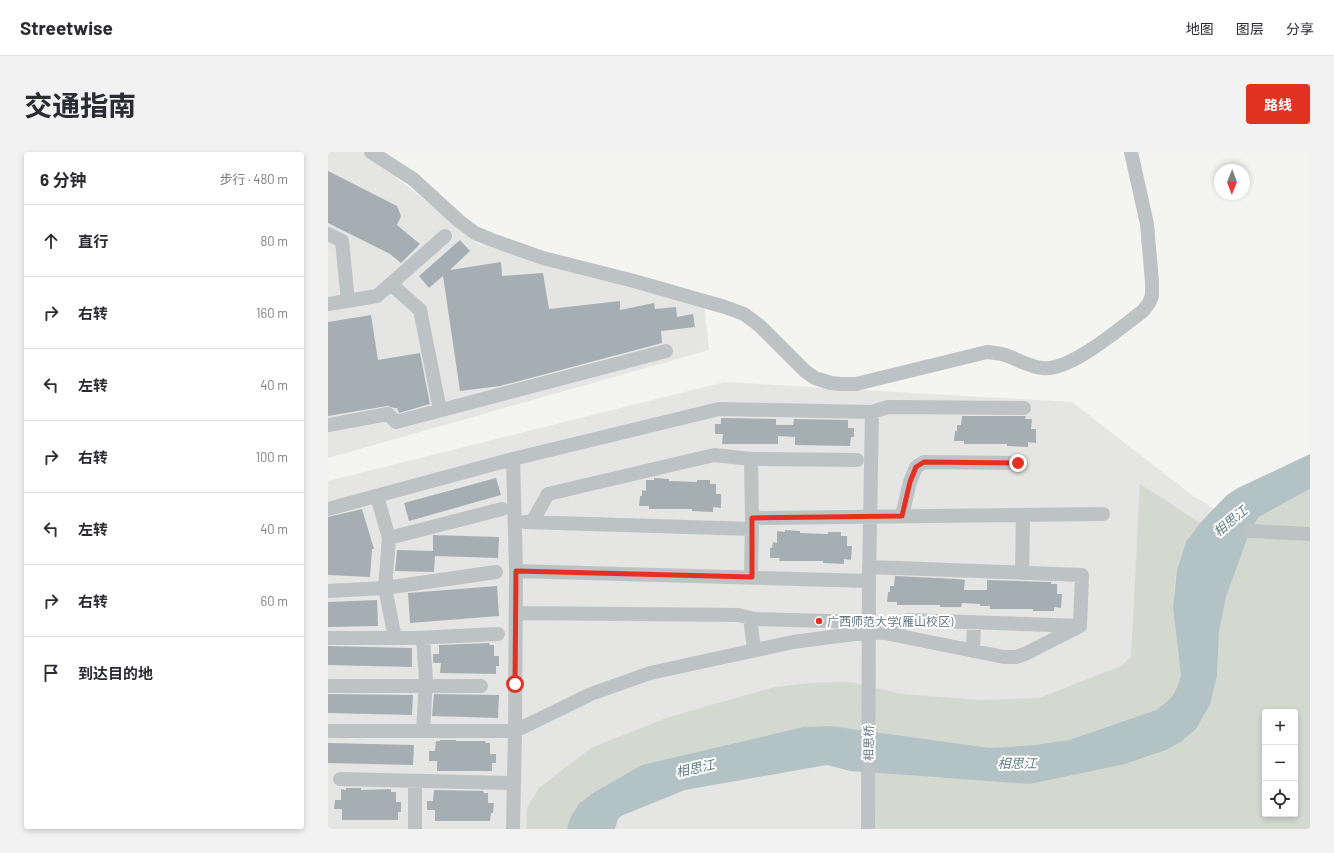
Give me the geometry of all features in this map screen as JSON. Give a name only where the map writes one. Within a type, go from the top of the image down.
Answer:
[{"type":"street","points":[[371,152],[413,180],[459,221],[475,233],[542,258],[634,281],[725,307],[744,314],[760,326],[805,371],[815,378],[831,383],[856,384],[987,352],[1004,354],[1030,366],[1054,368],[1078,357],[1143,311],[1152,296],[1152,282],[1147,224],[1131,152]]},
{"type":"street","points":[[328,234],[342,241],[348,301]]},
{"type":"street","points":[[328,304],[377,296],[445,236]]},
{"type":"street","points":[[391,284],[420,310],[440,410]]},
{"type":"street","points":[[328,425],[388,414],[396,422],[666,351]]},
{"type":"street","points":[[328,509],[513,459],[719,409],[872,412],[888,407],[1024,408]]},
{"type":"street","name":"相思桥","points":[[868,829],[869,574],[872,412]]},
{"type":"street","points":[[532,522],[548,494],[714,456],[857,460]]},
{"type":"street","points":[[751,458],[752,577]]},
{"type":"street","points":[[513,459],[516,571],[513,829]]},
{"type":"street","points":[[902,516],[910,482],[916,467],[924,462],[1018,463]]},
{"type":"street","points":[[377,496],[389,538],[385,588],[395,638]]},
{"type":"street","points":[[389,538],[502,509]]},
{"type":"street","points":[[515,522],[752,524],[870,516],[1103,514]]},
{"type":"street","points":[[1022,572],[1023,515]]},
{"type":"street","points":[[1250,531],[1310,534]]},
{"type":"street","points":[[516,571],[752,577],[1022,572],[1082,575],[1080,626]]},
{"type":"street","points":[[328,591],[385,588],[496,572]]},
{"type":"street","points":[[516,613],[738,615],[756,619],[869,627],[885,633],[1004,657],[1020,656],[1031,652],[1080,626]]},
{"type":"street","points":[[750,618],[754,650]]},
{"type":"street","points":[[885,633],[908,620],[1080,626]]},
{"type":"street","points":[[973,650],[974,622]]},
{"type":"street","points":[[328,731],[515,731],[591,694],[650,673],[869,627]]},
{"type":"street","points":[[328,638],[423,638],[498,634]]},
{"type":"street","points":[[423,638],[426,686],[423,731]]},
{"type":"street","points":[[330,686],[480,686]]},
{"type":"street","points":[[340,779],[514,783]]},
{"type":"street","points":[[415,781],[415,829]]},
{"type":"shaded area","points":[[328,152],[363,152],[479,244],[704,303],[709,350],[328,458]]},
{"type":"shaded area","name":"广西师范大学(雁山校区)","points":[[725,382],[1072,402],[1192,495],[1250,531],[1310,489],[1310,829],[328,829],[328,481]]},
{"type":"shaded area","points":[[1140,484],[1200,523],[1190,535],[1186,543],[1176,575],[1174,591],[1175,625],[1181,676],[1172,696],[1166,703],[1156,710],[1069,740],[1035,745],[990,748],[831,726],[803,727],[642,765],[570,818],[567,829],[526,829],[527,808],[539,788],[591,748],[669,717],[775,687],[811,683],[849,682],[902,694],[981,700],[1039,698],[1121,666],[1131,657]]},
{"type":"shaded area","points":[[1310,489],[1310,829],[868,829],[868,772],[941,778],[1144,758],[1166,750],[1181,742],[1196,729],[1210,705],[1217,676],[1219,632],[1226,597],[1250,531],[1259,517]]},
{"type":"water","name":"相思江","points":[[1310,454],[1310,489],[1259,517],[1250,531],[1226,597],[1219,632],[1217,676],[1210,705],[1196,729],[1181,742],[1166,750],[1125,764],[1030,784],[851,771],[827,765],[685,790],[621,816],[618,819],[615,829],[567,829],[570,818],[579,804],[593,793],[642,765],[803,727],[831,726],[990,748],[1035,745],[1069,740],[1156,710],[1166,703],[1172,696],[1181,676],[1173,608],[1177,569],[1186,542],[1200,523],[1227,495],[1238,488]]},
{"type":"building","points":[[328,171],[397,206],[401,216],[397,225],[420,244],[401,263],[390,254],[328,223]]},
{"type":"building","points":[[460,240],[470,251],[450,270],[501,262],[502,276],[543,273],[549,309],[620,301],[620,310],[654,303],[655,309],[676,307],[677,317],[693,314],[695,327],[661,331],[662,343],[500,386],[460,391],[443,276],[429,288],[419,276]]},
{"type":"building","points":[[371,315],[378,360],[420,353],[430,404],[399,413],[397,408],[387,406],[328,416],[328,322]]},
{"type":"building","points":[[962,416],[1026,416],[1025,419],[1032,419],[1031,429],[1036,429],[1036,443],[1028,442],[1028,447],[1007,446],[1007,444],[964,444],[964,441],[954,441],[955,431],[957,431],[957,425],[961,425]]},
{"type":"building","points":[[721,418],[776,419],[776,425],[793,425],[794,419],[848,420],[848,428],[854,428],[854,437],[851,437],[850,446],[795,445],[795,437],[778,436],[778,444],[722,444],[723,434],[715,434],[715,424],[721,424]]},
{"type":"building","points":[[496,478],[501,495],[409,521],[404,503]]},
{"type":"building","points":[[654,478],[669,479],[669,481],[697,482],[697,480],[710,480],[710,484],[716,484],[716,494],[721,494],[721,508],[713,507],[713,512],[692,511],[692,509],[649,509],[649,506],[639,506],[642,490],[646,491],[646,480],[654,480]]},
{"type":"building","points":[[362,509],[374,549],[372,549],[370,577],[328,575],[328,517]]},
{"type":"building","points":[[785,530],[800,531],[800,533],[828,534],[828,532],[841,532],[841,536],[847,536],[847,546],[852,546],[851,560],[844,559],[844,564],[823,563],[823,561],[779,561],[780,558],[770,558],[770,548],[772,548],[773,542],[777,543],[777,531],[785,532]]},
{"type":"building","points":[[433,535],[499,537],[498,558],[435,556],[434,572],[395,571],[397,550],[433,551]]},
{"type":"building","points":[[895,576],[965,580],[964,590],[987,590],[987,580],[1051,582],[1051,584],[1057,584],[1057,594],[1062,594],[1061,608],[1054,607],[1054,611],[1033,611],[1033,609],[990,609],[990,606],[962,603],[961,607],[940,607],[940,605],[897,605],[897,602],[887,602],[890,586],[894,586]]},
{"type":"building","points":[[497,586],[499,616],[410,623],[408,593]]},
{"type":"building","points":[[377,600],[378,626],[328,627],[328,602]]},
{"type":"building","points":[[489,643],[490,645],[494,645],[494,656],[499,656],[499,666],[496,666],[496,674],[440,673],[441,663],[433,663],[433,654],[439,654],[439,645]]},
{"type":"building","points":[[328,646],[412,648],[412,667],[328,665]]},
{"type":"building","points":[[328,694],[413,695],[412,715],[328,713]]},
{"type":"building","points":[[434,694],[499,695],[498,718],[432,716]]},
{"type":"building","points":[[436,741],[485,741],[486,743],[490,743],[490,754],[496,754],[496,763],[492,763],[492,771],[437,771],[437,761],[429,761],[429,751],[435,751]]},
{"type":"building","points":[[328,743],[414,745],[413,765],[328,763]]},
{"type":"building","points":[[346,788],[361,788],[361,790],[391,789],[391,792],[396,792],[396,802],[401,802],[401,812],[398,812],[398,820],[342,820],[342,809],[334,809],[335,800],[341,800],[341,789],[346,790]]},
{"type":"building","points":[[434,790],[483,791],[484,793],[488,793],[488,803],[494,803],[490,821],[435,821],[435,810],[427,810],[427,801],[433,801]]},
{"type":"place","name":"广西师范大学(雁山校区)","points":[[819,621]]},
{"type":"route","points":[[515,684],[516,571],[752,577],[752,518],[902,516],[910,482],[916,467],[924,462],[1018,463]]}]
